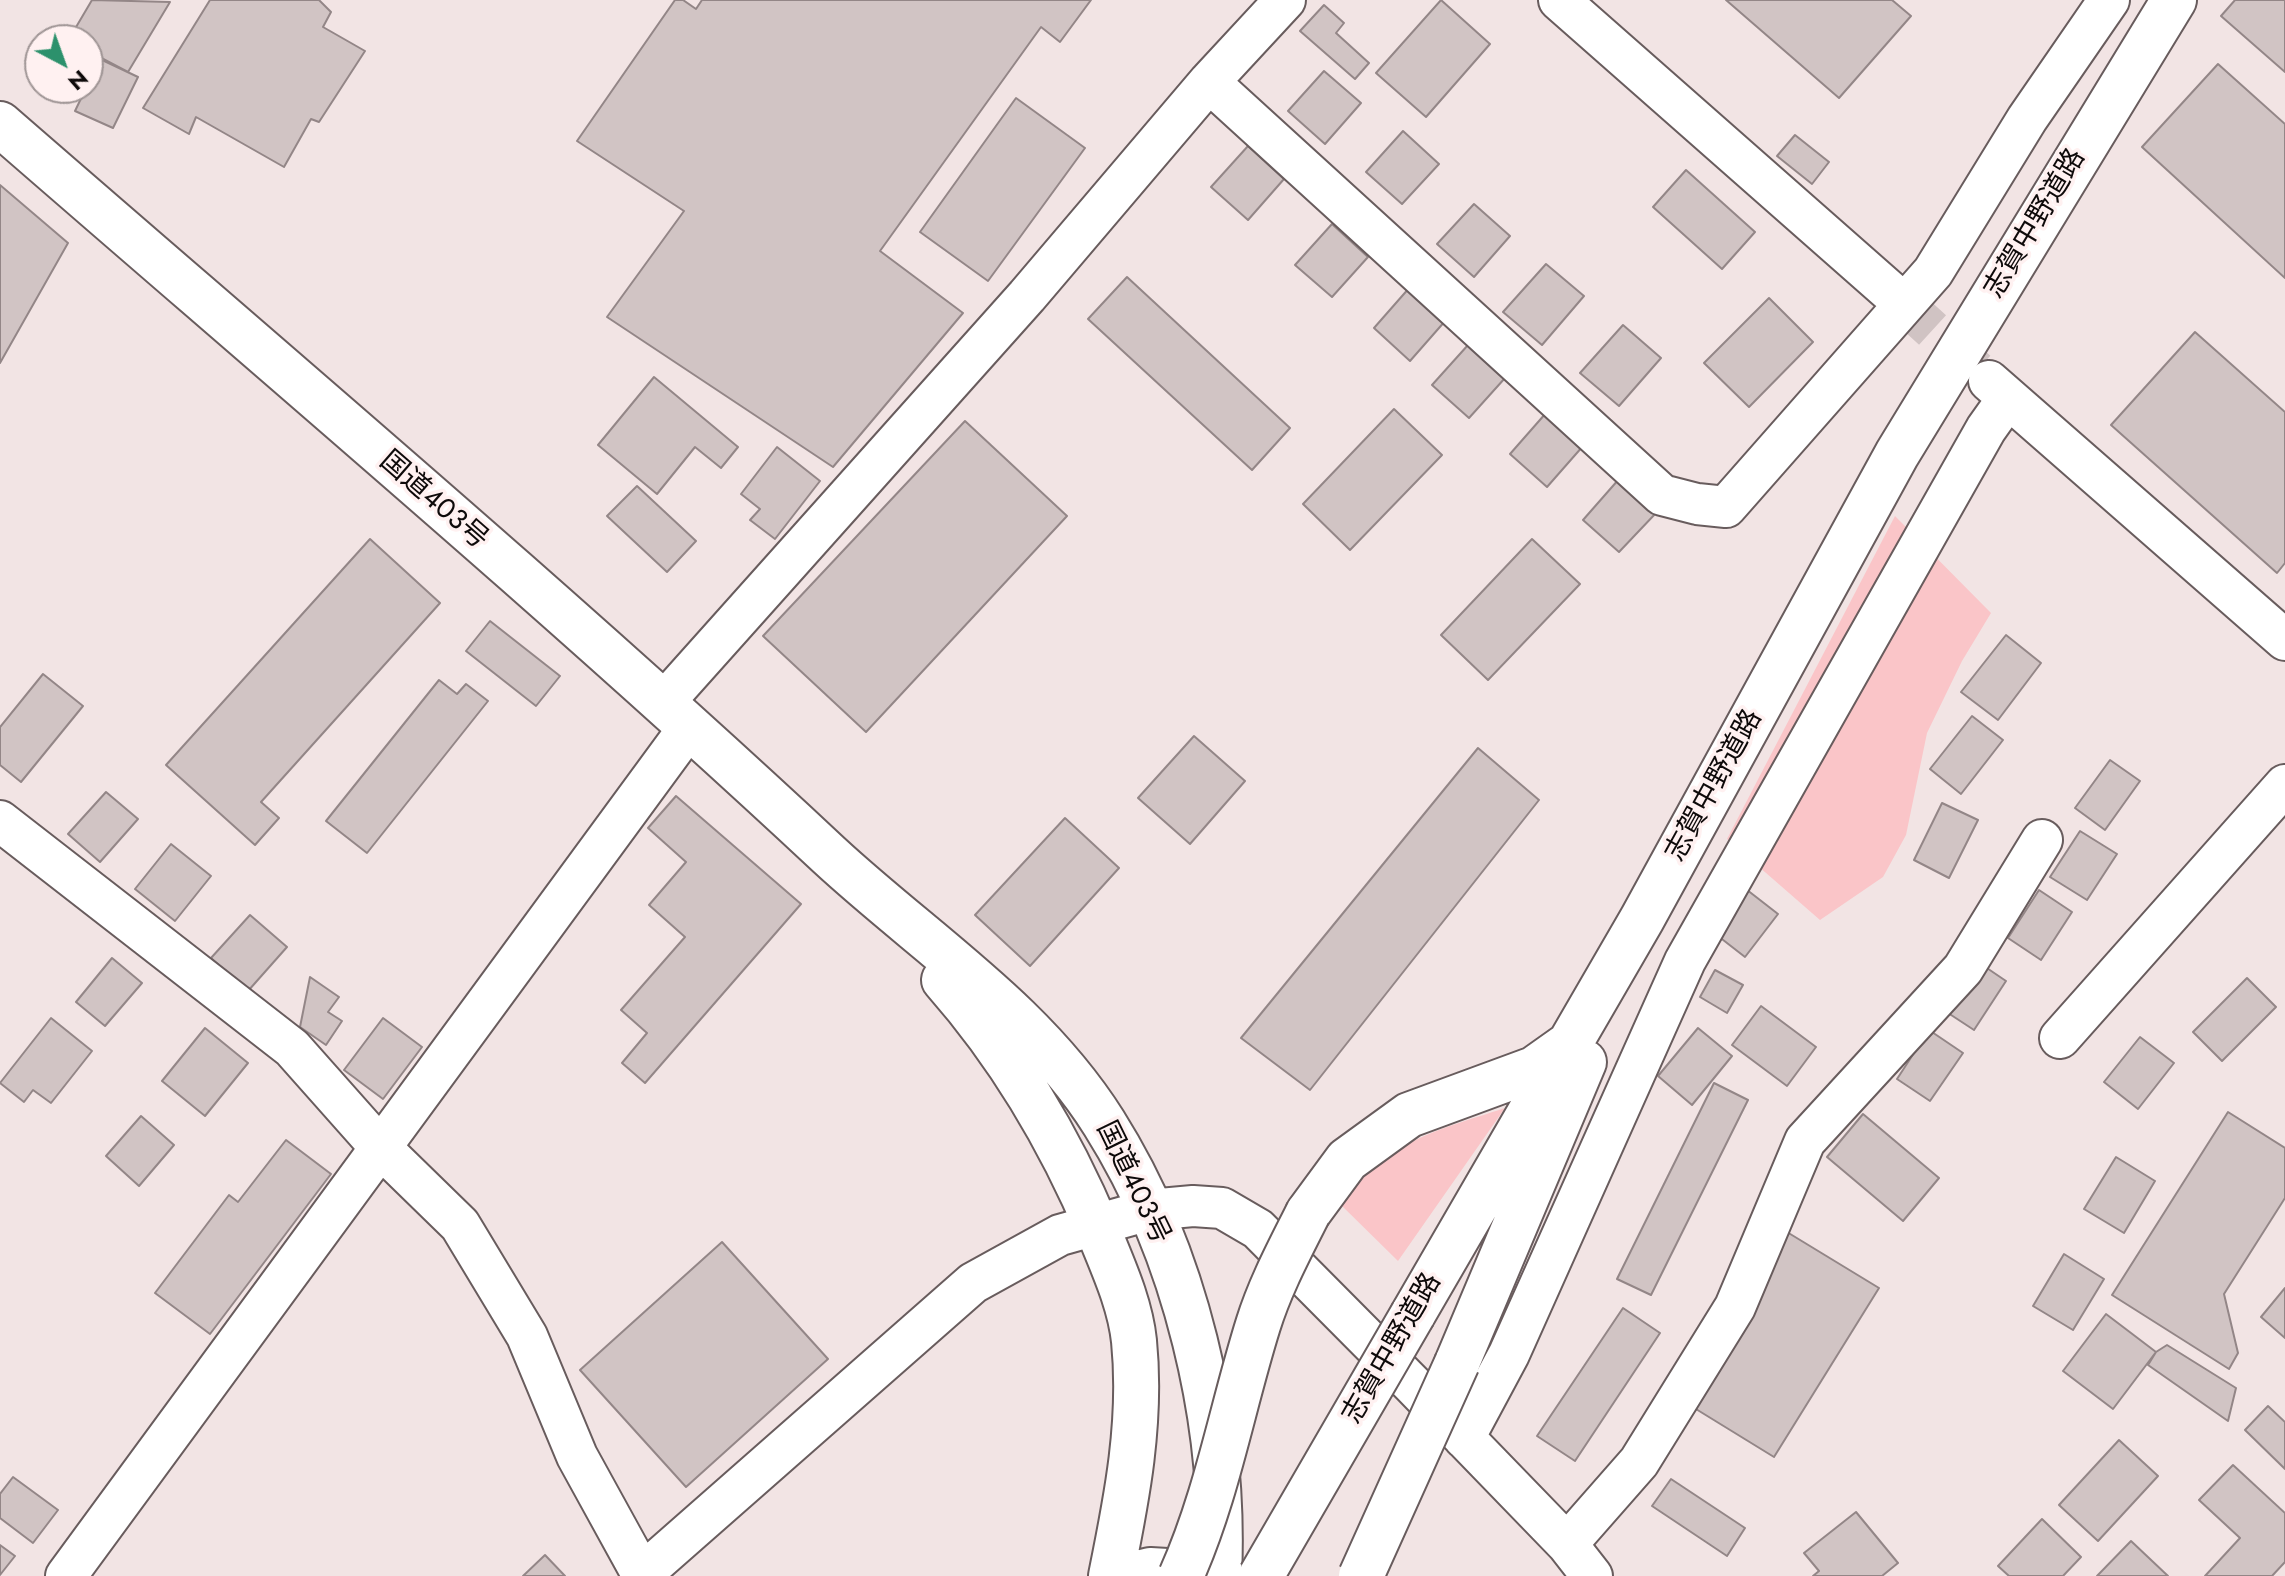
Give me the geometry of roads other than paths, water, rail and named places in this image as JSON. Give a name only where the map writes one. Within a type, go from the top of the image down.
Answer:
[{"type":"main road","name":"志賀中野道路","points":[[1220,1576],[1413,1314],[1642,919],[1897,454],[2174,0]]},
{"type":"main road","name":"国道403号","points":[[0,124],[677,714],[861,885],[938,946],[1043,1043],[1105,1125],[1149,1210],[1178,1287],[1205,1394],[1221,1530],[1220,1576]]},
{"type":"main road","name":"国道403号","points":[[861,885],[964,1003],[1006,1058],[1053,1134],[1119,1282],[1134,1339],[1136,1393],[1131,1473],[1111,1576]]},
{"type":"main road","points":[[1361,1576],[1457,1363],[1642,919]]},
{"type":"main road","points":[[1126,1576],[1150,1570],[1220,1576],[1210,1497],[1258,1324],[1280,1267],[1308,1213],[1347,1160],[1409,1115],[1534,1069],[1567,1046]]},
{"type":"street","points":[[66,1576],[379,1146],[677,714],[1209,82],[1285,0]]},
{"type":"street","points":[[1559,0],[1903,303]]},
{"type":"street","points":[[1209,82],[1662,495],[1726,507],[1933,272],[2027,119],[2109,0]]},
{"type":"street","points":[[1464,1438],[1509,1354],[1685,961],[1986,429],[1998,390],[2285,640]]},
{"type":"street","points":[[2060,1038],[2285,785]]},
{"type":"street","points":[[0,821],[292,1048],[379,1146],[460,1225],[527,1336],[577,1456],[643,1575],[973,1283],[1022,1253],[1095,1223],[1149,1210],[1193,1206],[1222,1208],[1258,1229],[1567,1544],[1592,1576]]},
{"type":"street","points":[[1567,1544],[1639,1462],[1735,1307],[1805,1141],[1963,969],[2042,840]]},
{"type":"tunnel","points":[[1903,303],[1983,376]]}]
